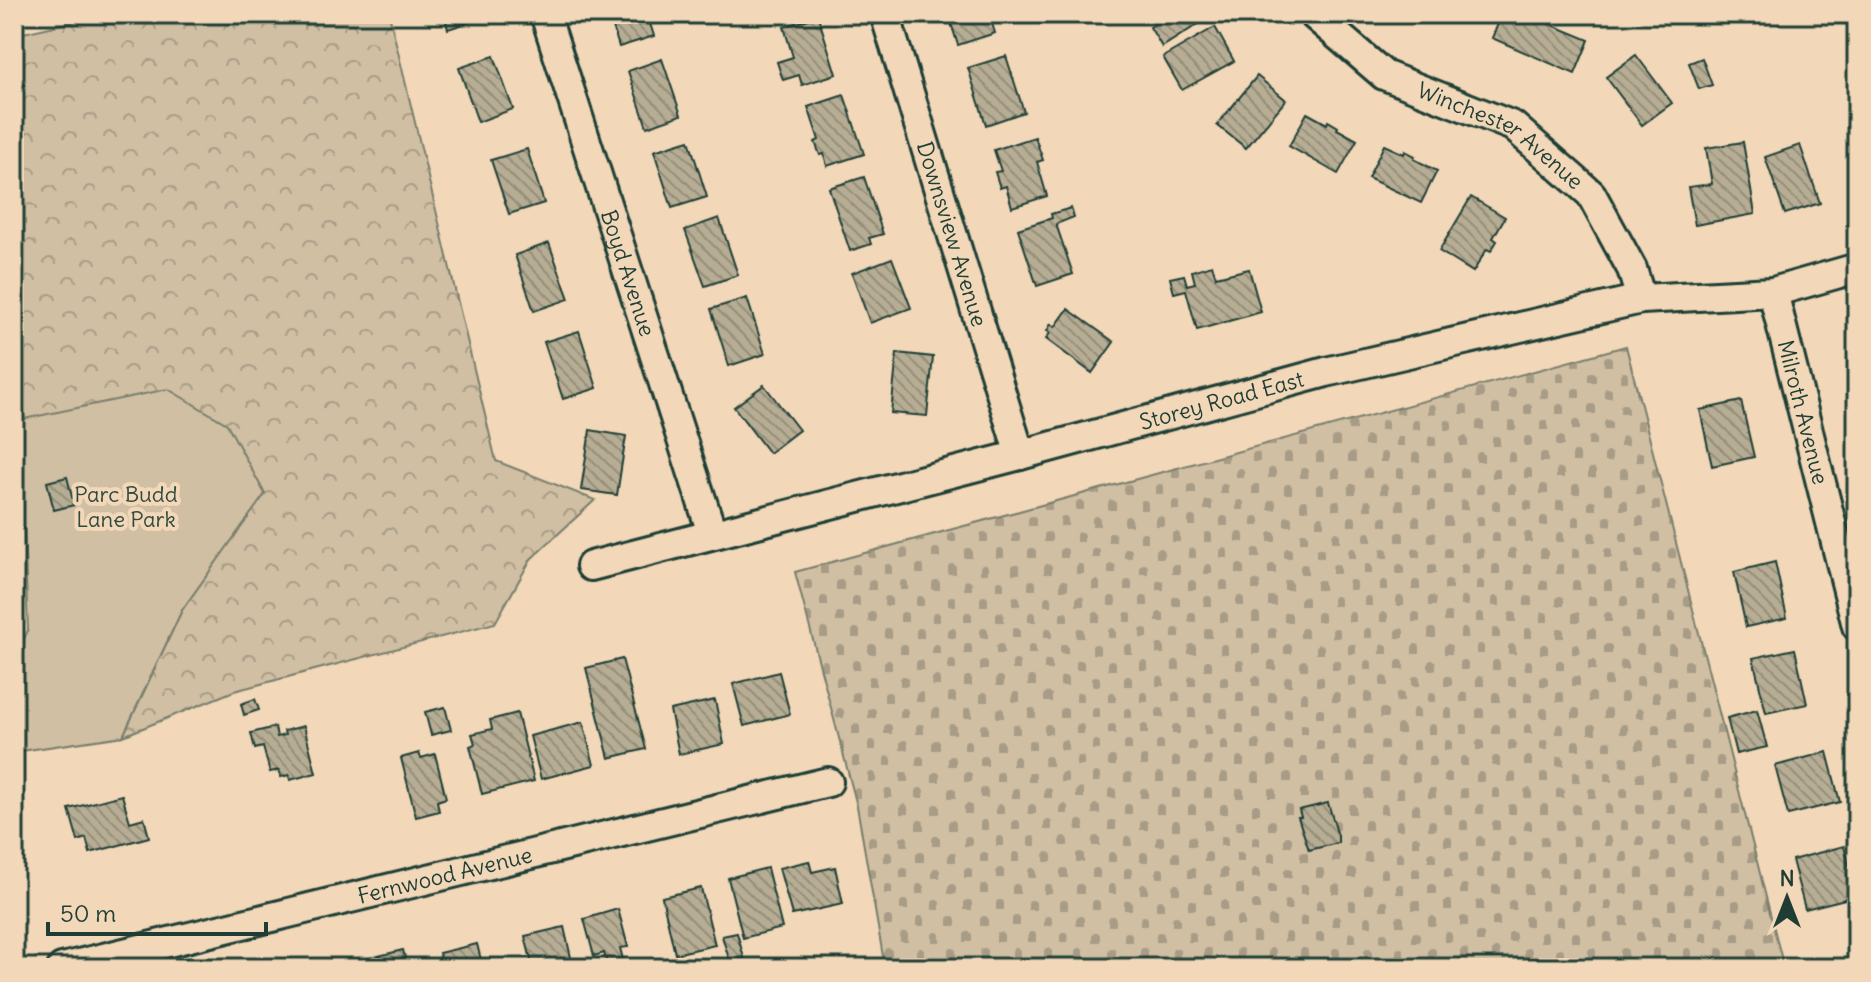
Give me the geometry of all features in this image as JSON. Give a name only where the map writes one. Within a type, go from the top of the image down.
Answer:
[{"type":"street","name":"Boyd Avenue","points":[[545,14],[712,533]]},
{"type":"street","name":"Downsview Avenue","points":[[885,14],[1020,455]]},
{"type":"street","name":"Winchester Avenue","points":[[1313,14],[1384,75],[1513,126],[1591,194],[1632,269],[1641,299]]},
{"type":"street","name":"Storey Road East","points":[[591,566],[1326,372],[1641,299],[1773,292],[1857,268]]},
{"type":"street","name":"Milroth Avenue","points":[[1773,292],[1857,626]]},
{"type":"street","name":"Fernwood Avenue","points":[[62,968],[828,782]]},
{"type":"green space","points":[[108,14],[389,14],[496,461],[595,500],[531,559],[495,623],[234,691],[123,736],[182,610],[264,494],[14,421],[14,224],[23,222],[14,182],[14,35]]},
{"type":"green space","points":[[1626,346],[1784,968],[885,968],[857,806],[795,572]]},
{"type":"green space","name":"Parc Budd Lane Park","points":[[168,389],[227,424],[265,494],[182,610],[123,736],[14,752],[14,660],[28,630],[24,529],[14,516],[14,421]]},
{"type":"building","points":[[444,14],[482,14],[483,18],[448,29]]},
{"type":"building","points":[[609,14],[647,14],[654,36],[619,47]]},
{"type":"building","points":[[948,14],[989,14],[995,33],[958,45]]},
{"type":"building","points":[[1162,14],[1214,14],[1162,47],[1150,27],[1165,18]]},
{"type":"building","points":[[1502,14],[1526,14],[1589,40],[1575,74],[1492,38]]},
{"type":"building","points":[[818,16],[836,74],[802,85],[799,75],[783,80],[777,62],[793,57],[784,27]]},
{"type":"building","points":[[1215,27],[1234,61],[1182,90],[1163,57]]},
{"type":"building","points":[[1636,55],[1672,103],[1642,125],[1606,77]]},
{"type":"building","points":[[494,56],[513,109],[478,122],[459,68]]},
{"type":"building","points":[[1006,56],[1024,112],[986,125],[968,68]]},
{"type":"building","points":[[1702,58],[1712,85],[1699,89],[1689,63]]},
{"type":"building","points":[[662,59],[681,115],[647,127],[628,71]]},
{"type":"building","points":[[1257,76],[1286,100],[1246,148],[1217,125]]},
{"type":"building","points":[[844,95],[864,154],[827,166],[824,154],[820,155],[815,142],[819,140],[808,107]]},
{"type":"building","points":[[1307,113],[1327,124],[1328,121],[1357,140],[1338,174],[1289,146]]},
{"type":"building","points":[[1035,137],[1043,160],[1037,162],[1047,196],[1012,207],[1006,186],[1000,188],[995,172],[1001,171],[994,150]]},
{"type":"building","points":[[689,140],[707,197],[672,208],[654,151]]},
{"type":"building","points":[[1743,142],[1755,214],[1695,225],[1688,187],[1712,184],[1706,148]]},
{"type":"building","points":[[1384,145],[1404,154],[1405,151],[1437,171],[1421,203],[1368,178]]},
{"type":"building","points":[[1800,145],[1820,203],[1785,214],[1765,157]]},
{"type":"building","points":[[527,149],[544,203],[509,214],[491,160]]},
{"type":"building","points":[[864,177],[883,234],[869,238],[871,244],[850,251],[829,188]]},
{"type":"building","points":[[1471,197],[1505,217],[1493,238],[1497,241],[1491,251],[1487,249],[1473,272],[1439,251]]},
{"type":"building","points":[[1071,208],[1074,217],[1056,224],[1073,274],[1037,286],[1018,229]]},
{"type":"building","points":[[719,218],[738,275],[705,286],[685,230]]},
{"type":"building","points":[[549,243],[569,299],[534,311],[515,255]]},
{"type":"building","points":[[892,258],[911,308],[870,323],[852,273]]},
{"type":"building","points":[[1212,265],[1216,277],[1249,269],[1261,312],[1197,330],[1186,290],[1174,293],[1170,278],[1184,275],[1187,285],[1195,283],[1192,271]]},
{"type":"building","points":[[747,298],[765,354],[729,366],[711,309]]},
{"type":"building","points":[[1068,309],[1114,342],[1092,373],[1046,339],[1051,324],[1055,327]]},
{"type":"building","points":[[579,331],[597,388],[563,399],[544,342]]},
{"type":"building","points":[[897,353],[933,357],[927,416],[891,413]]},
{"type":"building","points":[[764,385],[799,430],[769,453],[734,407]]},
{"type":"building","points":[[1741,401],[1754,457],[1712,466],[1700,410]]},
{"type":"building","points":[[590,430],[626,436],[617,495],[581,490]]},
{"type":"building","points":[[67,477],[74,505],[54,510],[47,482]]},
{"type":"building","points":[[1775,562],[1787,618],[1746,627],[1734,572]]},
{"type":"building","points":[[1795,649],[1807,704],[1766,713],[1753,658]]},
{"type":"building","points":[[622,659],[646,749],[609,758],[586,668]]},
{"type":"building","points":[[779,672],[790,714],[744,726],[733,684]]},
{"type":"building","points":[[255,699],[259,710],[244,715],[241,704]]},
{"type":"building","points":[[715,700],[724,744],[679,754],[670,710]]},
{"type":"building","points":[[445,707],[451,730],[431,735],[425,712]]},
{"type":"building","points":[[1757,710],[1767,747],[1736,754],[1727,718]]},
{"type":"building","points":[[517,713],[534,781],[482,794],[470,746],[475,744],[472,734],[492,729],[490,720]]},
{"type":"building","points":[[583,722],[594,765],[541,779],[530,736]]},
{"type":"building","points":[[304,726],[316,773],[290,780],[289,775],[281,777],[279,770],[270,772],[263,747],[255,749],[251,733],[275,727],[277,737],[285,735],[284,731]]},
{"type":"building","points":[[1827,752],[1840,802],[1788,815],[1775,766]]},
{"type":"building","points":[[419,753],[421,758],[435,754],[446,798],[437,801],[439,811],[416,817],[401,758]]},
{"type":"building","points":[[122,795],[130,822],[144,818],[149,837],[90,853],[86,838],[78,841],[69,809]]},
{"type":"building","points":[[1328,803],[1338,843],[1309,850],[1298,817],[1301,817],[1299,810]]},
{"type":"building","points":[[1844,846],[1857,896],[1805,909],[1792,860]]},
{"type":"building","points":[[809,861],[812,872],[835,867],[843,904],[792,915],[779,868]]},
{"type":"building","points":[[767,868],[782,928],[743,938],[728,878]]},
{"type":"building","points":[[701,888],[715,945],[675,954],[662,897]]},
{"type":"building","points":[[618,909],[628,947],[620,948],[624,963],[608,967],[604,953],[594,956],[584,919]]},
{"type":"building","points":[[564,927],[572,962],[533,968],[525,936]]},
{"type":"building","points":[[737,933],[744,958],[730,962],[722,936]]},
{"type":"building","points":[[477,944],[483,968],[443,968],[439,953]]},
{"type":"building","points":[[403,950],[408,968],[372,968],[370,958]]}]
